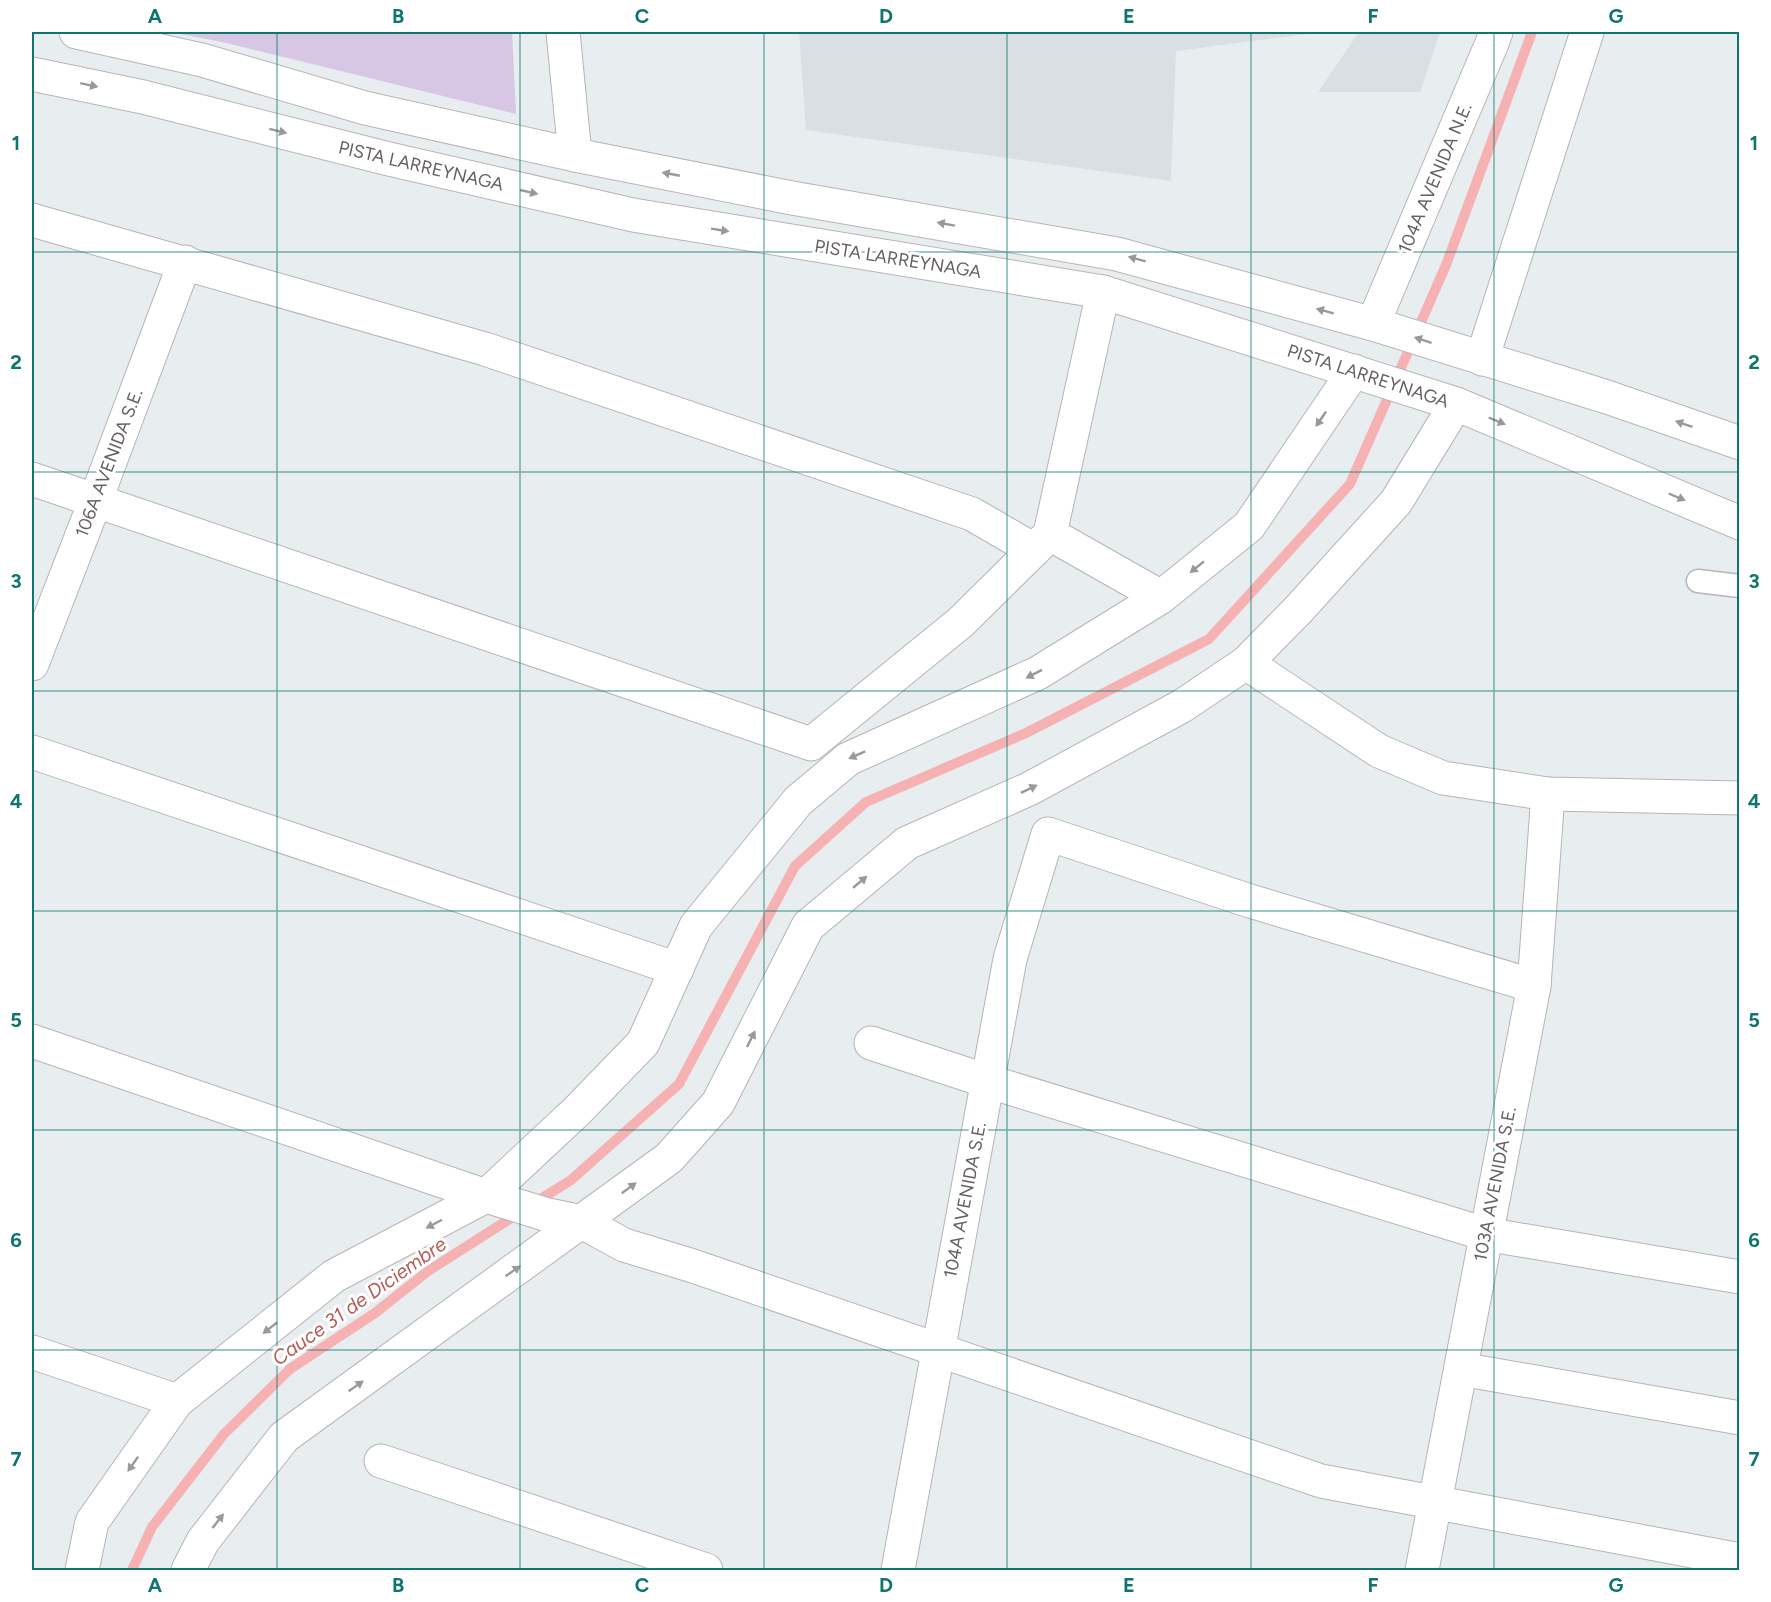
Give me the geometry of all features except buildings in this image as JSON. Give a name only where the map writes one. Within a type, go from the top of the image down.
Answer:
[{"type":"street","points":[[75,32],[202,60],[365,108],[575,155],[792,198],[1117,254],[1377,325],[1607,397],[1740,443]]},
{"type":"street","points":[[563,32],[575,155]]},
{"type":"street","name":"104A AVENIDA N.E.","points":[[1377,325],[1496,32]]},
{"type":"street","points":[[1473,356],[1587,32]]},
{"type":"street","name":"PISTA LARREYNAGA","points":[[32,74],[143,97],[389,159],[633,215],[1103,292],[1449,402],[1740,523]]},
{"type":"street","points":[[32,220],[485,349],[972,514],[1042,542],[1161,597]]},
{"type":"street","name":"106A AVENIDA S.E.","points":[[32,664],[184,262]]},
{"type":"street","points":[[798,801],[811,744],[961,622],[1042,542],[1103,292]]},
{"type":"street","points":[[81,1570],[92,1522],[177,1401],[334,1276],[486,1196],[577,1111],[643,1043],[696,926],[798,801],[848,759],[1038,673],[1161,597],[1249,526],[1359,372]]},
{"type":"street","points":[[188,1570],[203,1541],[284,1437],[669,1158],[718,1103],[808,926],[907,843],[1029,789],[1182,706],[1246,663],[1299,609],[1396,502],[1449,402]]},
{"type":"street","points":[[32,479],[811,744]]},
{"type":"street","points":[[1246,663],[1379,751],[1443,778],[1548,794],[1740,798]]},
{"type":"street","points":[[32,752],[676,969]]},
{"type":"street","name":"103A AVENIDA S.E.","points":[[1422,1570],[1534,986],[1548,794]]},
{"type":"street","name":"104A AVENIDA S.E.","points":[[898,1570],[1010,959],[1048,834],[1250,901],[1534,986]]},
{"type":"street","points":[[32,1041],[486,1196],[534,1211],[582,1222],[624,1245],[690,1265],[1321,1481],[1740,1560]]},
{"type":"street","points":[[871,1043],[987,1081],[1485,1234],[1740,1277]]},
{"type":"street","points":[[32,1352],[177,1401]]},
{"type":"street","points":[[1461,1370],[1740,1418]]},
{"type":"street","points":[[381,1461],[706,1570]]},
{"type":"lane","points":[[1698,581],[1740,586]]},
{"type":"shaded area","points":[[170,32],[512,32],[516,114],[222,42]]},
{"type":"shaded area","points":[[799,32],[1323,32],[1176,51],[1171,181],[806,130]]},
{"type":"shaded area","points":[[1359,32],[1440,32],[1420,92],[1318,92]]},
{"type":"waterway","points":[[534,1203],[571,1180],[679,1084],[795,866],[866,802],[1026,733],[1209,639],[1350,484],[1446,265],[1532,32]]},
{"type":"waterway","name":"Cauce 31 de Diciembre","points":[[132,1570],[152,1527],[224,1434],[290,1369],[375,1313],[428,1271],[519,1213]]}]
